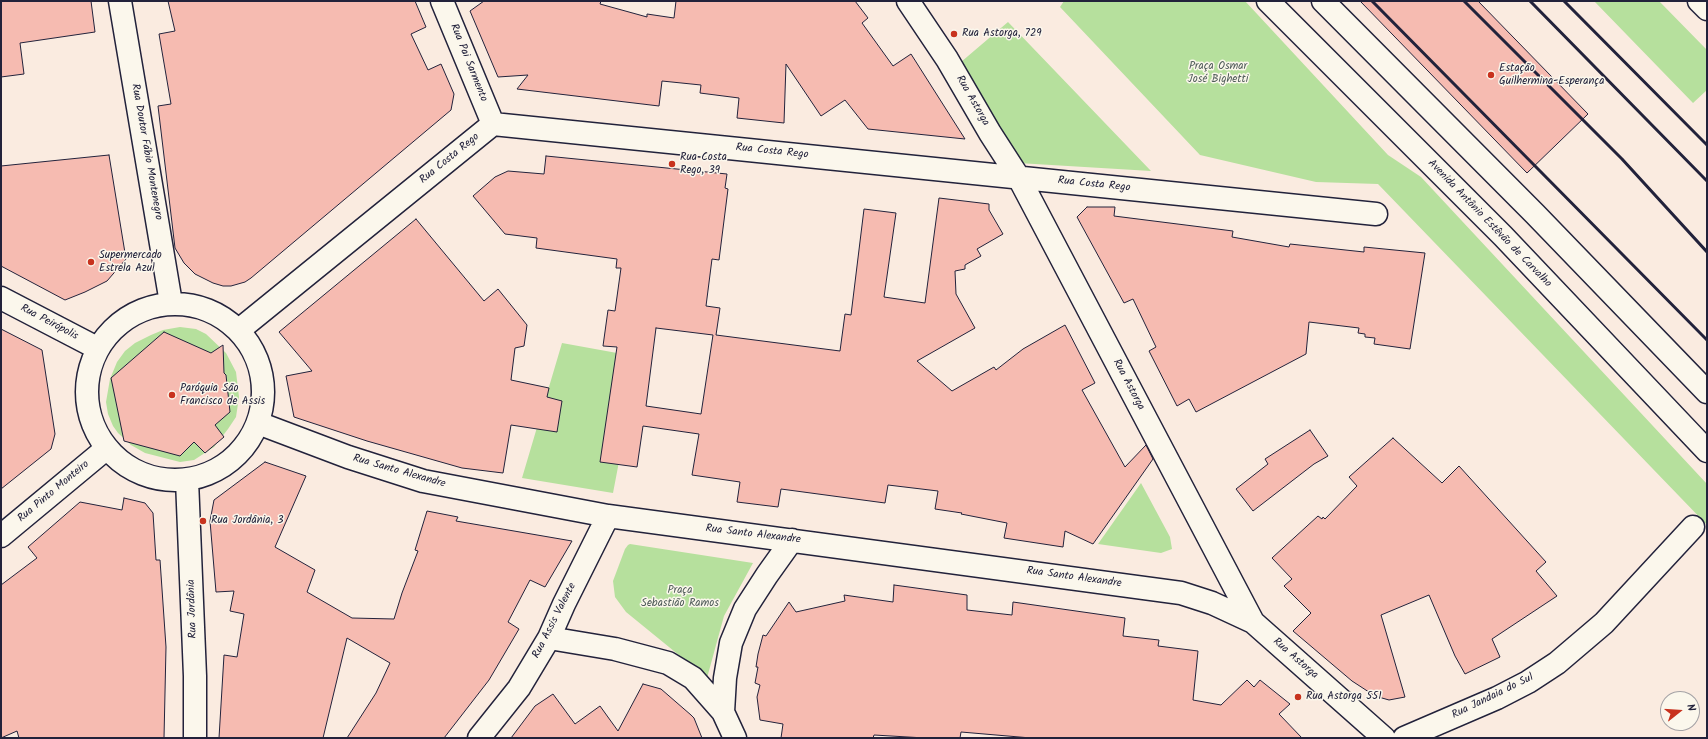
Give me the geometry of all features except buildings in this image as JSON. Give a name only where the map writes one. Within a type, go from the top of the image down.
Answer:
[{"type":"main road","name":"Rua Doutor Fábio Montenegro","points":[[120,1],[171,303]]},
{"type":"main road","name":"Rua Pai Sarmento","points":[[442,1],[493,124]]},
{"type":"main road","name":"Rua Astorga","points":[[908,1],[947,59],[990,133],[1019,178],[1253,622],[1384,738]]},
{"type":"main road","name":"Avenida Antônio Estêvão de Carvalho","points":[[1268,1],[1503,236],[1707,451]]},
{"type":"main road","points":[[1323,1],[1540,220],[1707,392]]},
{"type":"main road","points":[[1700,1],[1707,9]]},
{"type":"main road","name":"Rua Costa Rego","points":[[239,330],[493,124],[1376,214]]},
{"type":"main road","name":"Rua Peirópolis","points":[[1,298],[97,348]]},
{"type":"main road","points":[[171,303],[196,305],[219,315],[239,330],[253,350],[262,374],[264,398],[258,423],[247,444],[231,462],[210,474],[187,480],[157,479],[129,468],[107,448],[93,426],[87,400],[88,373],[97,348],[116,325],[142,309],[171,303]]},
{"type":"main road","name":"Rua Santo Alexandre","points":[[258,423],[348,457],[423,481],[608,516],[1181,593],[1212,603],[1253,622]]},
{"type":"main road","name":"Rua Pinto Monteiro","points":[[1,536],[107,448]]},
{"type":"main road","name":"Rua Jordânia","points":[[187,480],[195,676],[195,738]]},
{"type":"main road","name":"Rua Assis Valente","points":[[479,738],[519,688],[549,638],[564,604],[608,516]]},
{"type":"main road","name":"Rua Jandaia do Sul","points":[[1404,738],[1497,698],[1528,682],[1557,663],[1604,623],[1693,527]]},
{"type":"main road","points":[[723,712],[725,678],[731,643],[745,609],[792,540]]},
{"type":"main road","points":[[549,638],[615,649],[668,663],[694,678],[723,712],[734,738]]},
{"type":"green space","name":"Praça Osmar José Bighetti","points":[[1064,1],[1245,1],[1388,155],[1421,177],[1707,484],[1707,525],[1378,184],[1316,182],[1200,155],[1060,7]]},
{"type":"green space","points":[[1594,1],[1659,1],[1707,50],[1707,90],[1693,103]]},
{"type":"green space","points":[[1008,22],[1151,171],[1018,163],[961,62]]},
{"type":"green space","name":"Paróquia São Francisco de Assis","points":[[180,327],[196,329],[206,334],[226,353],[236,372],[239,397],[236,417],[214,447],[194,460],[180,462],[145,453],[131,445],[113,426],[108,414],[106,402],[110,379],[117,362],[125,351],[135,343],[151,335],[163,330]]},
{"type":"green space","points":[[562,343],[639,357],[613,493],[522,478]]},
{"type":"green space","points":[[1141,483],[1170,537],[1172,549],[1161,553],[1098,544]]},
{"type":"green space","name":"Praça Sebastião Ramos","points":[[630,544],[753,563],[724,616],[707,678],[626,612],[615,597],[613,581],[625,549]]},
{"type":"railway","points":[[1372,1],[1707,340]]},
{"type":"railway","points":[[1464,1],[1622,159],[1707,252]]},
{"type":"railway","points":[[1530,1],[1707,181]]},
{"type":"railway","points":[[1564,1],[1707,145]]},
{"type":"place","name":"Rua Astorga, 729","points":[[954,34]]},
{"type":"place","name":"Estação Guilhermina-Esperança","points":[[1491,75]]},
{"type":"place","name":"Rua Costa Rego, 39","points":[[672,164]]},
{"type":"place","name":"Supermercado Estrela Azul","points":[[91,262]]},
{"type":"place","name":"Paróquia São Francisco de Assis","points":[[172,395]]},
{"type":"place","name":"Rua Jordânia, 3","points":[[203,521]]},
{"type":"place","name":"Rua Astorga 551","points":[[1298,697]]}]
